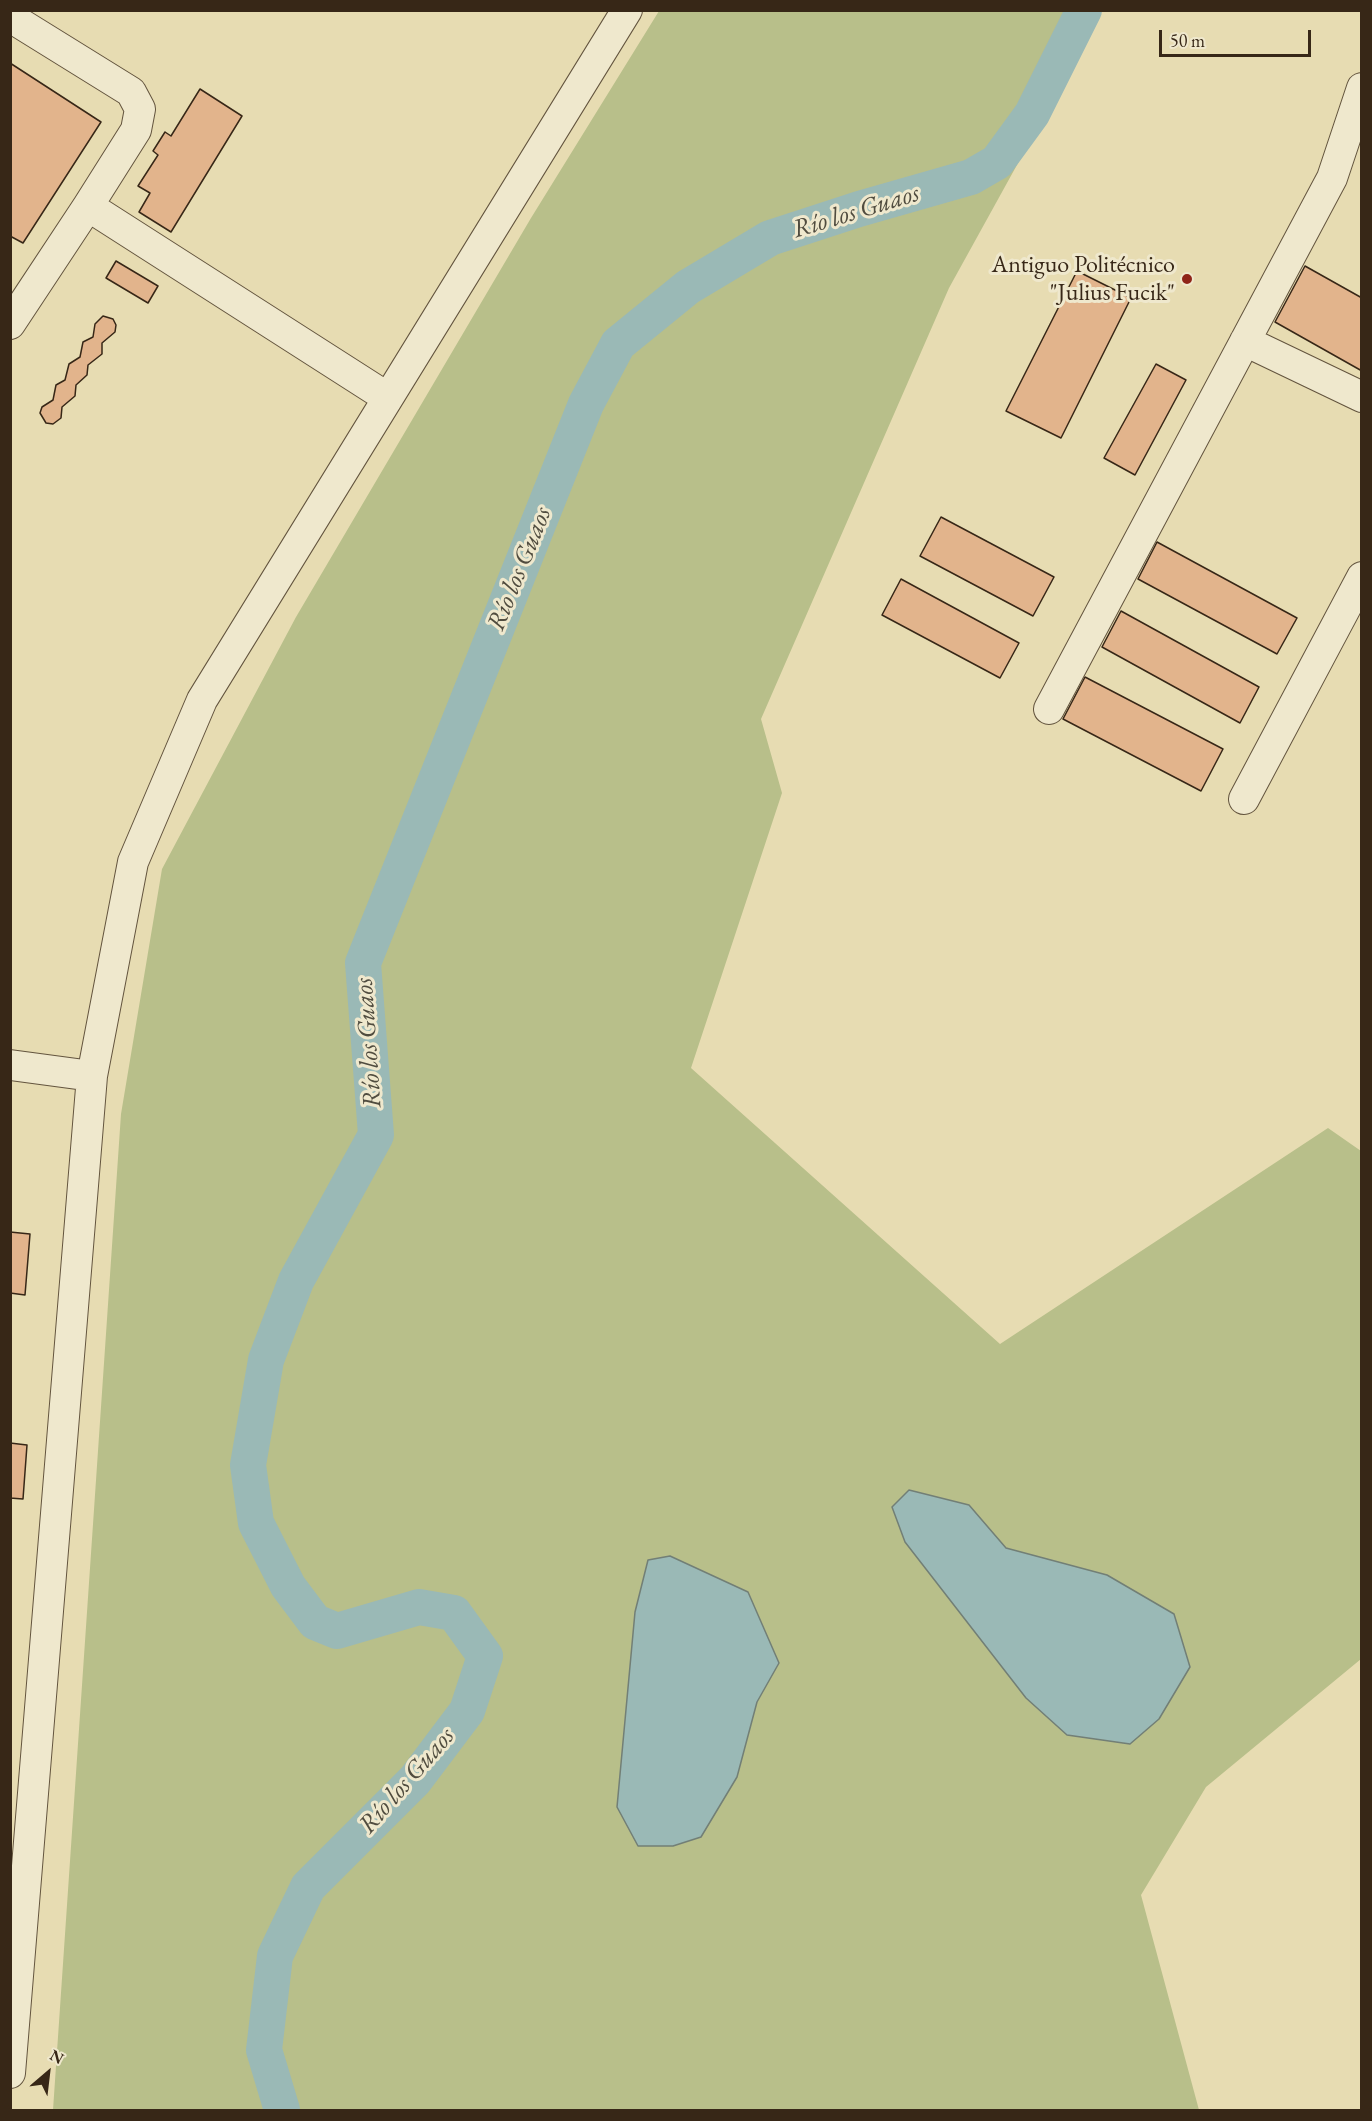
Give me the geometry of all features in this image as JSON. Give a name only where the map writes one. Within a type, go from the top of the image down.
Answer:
[{"type":"street","points":[[10,2073],[92,1076],[134,862],[202,700],[627,10]]},
{"type":"street","points":[[10,17],[131,92],[140,109],[136,130],[10,324]]},
{"type":"street","points":[[1049,709],[1332,178],[1362,88]]},
{"type":"street","points":[[88,206],[388,398]]},
{"type":"street","points":[[1245,341],[1362,397]]},
{"type":"street","points":[[1244,800],[1362,577]]},
{"type":"street","points":[[10,1065],[92,1076]]},
{"type":"green space","points":[[659,11],[1102,11],[949,288],[761,719],[782,793],[691,1068],[1000,1344],[1328,1128],[1361,1151],[1361,1659],[1206,1787],[1141,1895],[1199,2110],[53,2110],[121,1114],[162,869],[296,617],[531,218]]},
{"type":"water","points":[[909,1490],[969,1505],[1006,1548],[1107,1575],[1174,1614],[1190,1667],[1159,1719],[1130,1744],[1067,1735],[1026,1698],[905,1542],[892,1507]]},
{"type":"water","points":[[670,1556],[748,1592],[779,1663],[757,1702],[737,1777],[701,1837],[673,1846],[638,1846],[617,1807],[635,1612],[648,1560]]},
{"type":"building","points":[[10,63],[101,122],[23,243],[10,236]]},
{"type":"building","points":[[200,89],[242,116],[171,232],[139,212],[150,193],[138,186],[158,155],[153,151],[165,132],[171,136]]},
{"type":"building","points":[[116,261],[158,286],[148,303],[106,278]]},
{"type":"building","points":[[1305,266],[1362,298],[1362,371],[1275,322]]},
{"type":"building","points":[[1077,271],[1131,298],[1061,438],[1006,411]]},
{"type":"building","points":[[103,316],[113,319],[116,325],[115,332],[102,343],[102,354],[88,365],[87,375],[76,385],[75,396],[62,407],[61,418],[53,424],[46,423],[40,413],[42,407],[53,400],[56,385],[65,380],[69,364],[80,357],[83,342],[93,337],[95,324]]},
{"type":"building","points":[[1156,364],[1186,380],[1135,475],[1104,458]]},
{"type":"building","points":[[941,517],[1054,577],[1033,616],[920,556]]},
{"type":"building","points":[[1157,542],[1297,618],[1277,654],[1138,579]]},
{"type":"building","points":[[901,579],[1019,643],[1000,678],[882,615]]},
{"type":"building","points":[[1121,611],[1259,687],[1240,723],[1102,647]]},
{"type":"building","points":[[1085,677],[1223,749],[1201,791],[1063,719]]},
{"type":"building","points":[[10,1232],[30,1234],[25,1295],[10,1293]]},
{"type":"building","points":[[10,1443],[27,1445],[23,1499],[10,1498]]},
{"type":"waterway","name":"Río los Guaos","points":[[282,2110],[264,2050],[275,1956],[308,1887],[415,1780],[467,1711],[485,1656],[454,1613],[419,1607],[337,1631],[315,1622],[288,1586],[256,1523],[248,1465],[266,1360],[296,1281],[376,1135],[363,963],[586,404],[618,344],[688,287],[770,238],[859,209],[971,177],[997,162],[1032,114],[1084,10]]},
{"type":"place","name":"Antiguo Politécnico \"Julius Fucik\"","points":[[1187,279]]}]
